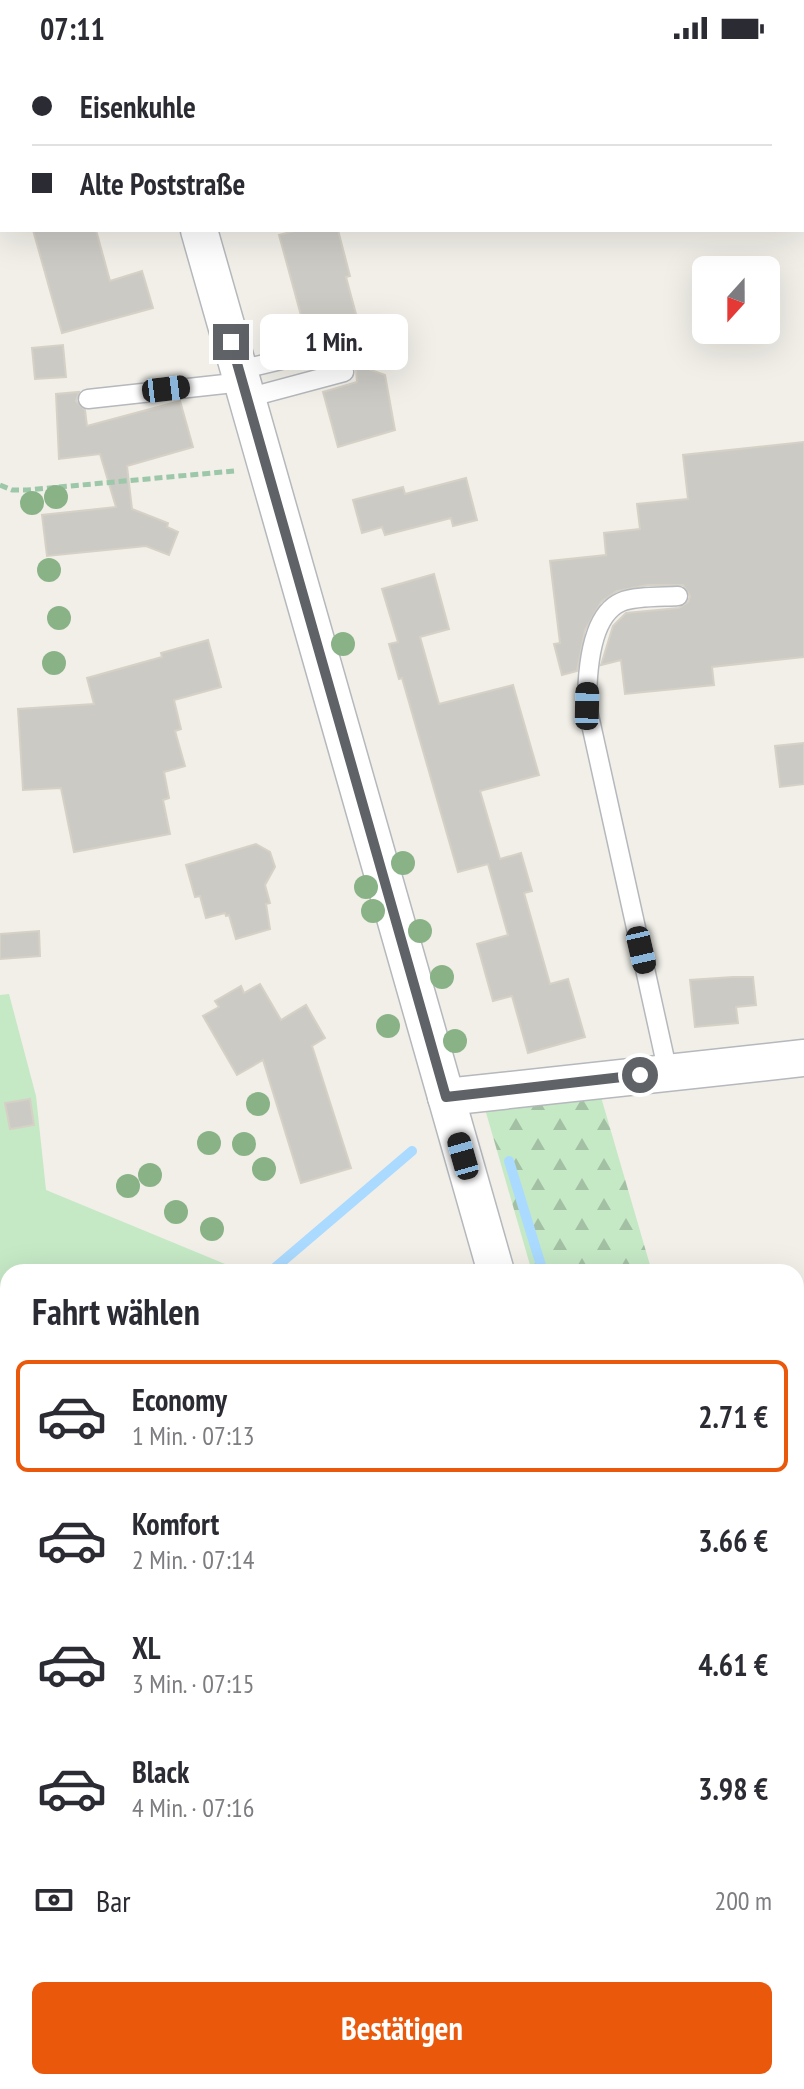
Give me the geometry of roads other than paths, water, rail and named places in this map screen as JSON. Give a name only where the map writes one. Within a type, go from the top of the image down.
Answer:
[{"type":"street","points":[[200,232],[494,1264]]},
{"type":"street","points":[[446,1097],[804,1058]]},
{"type":"lane","points":[[243,383],[336,347]]},
{"type":"lane","points":[[88,399],[344,372]]},
{"type":"lane","points":[[668,1073],[587,706],[587,676],[595,634],[611,609],[622,601],[678,596]]},
{"type":"waterway","points":[[279,1264],[412,1151]]},
{"type":"waterway","points":[[509,1161],[541,1264]]}]
